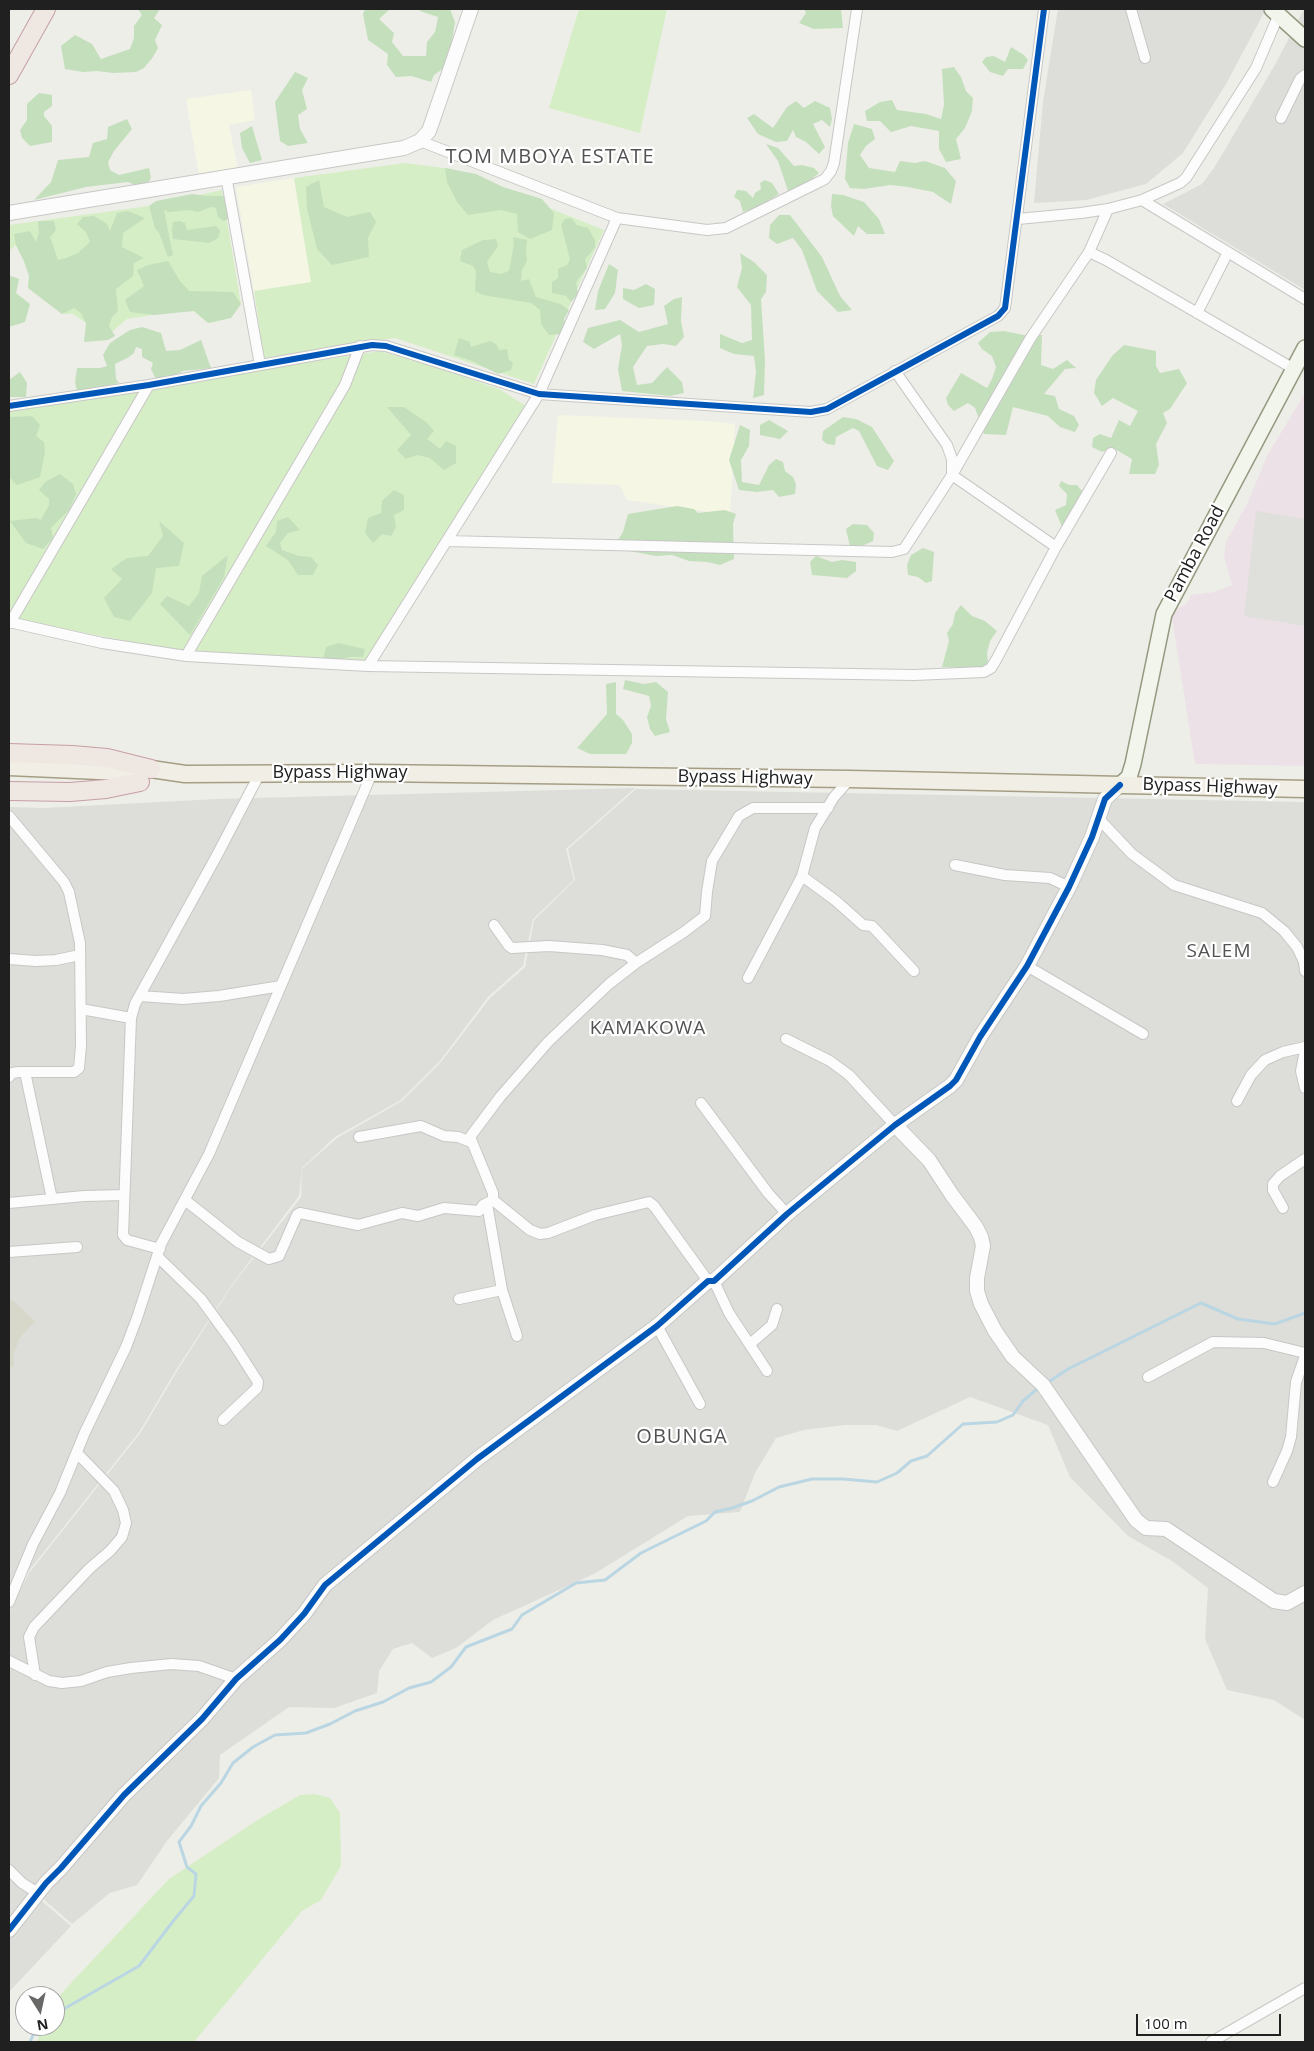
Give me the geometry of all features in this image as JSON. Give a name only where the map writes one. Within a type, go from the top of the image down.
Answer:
[{"type":"highway","points":[[9,56],[35,9]]},
{"type":"highway","points":[[9,75],[46,9]]},
{"type":"highway","points":[[9,753],[107,758],[146,776]]},
{"type":"highway","points":[[9,791],[80,792],[146,776]]},
{"type":"main road","points":[[1278,11],[1305,38]]},
{"type":"main road","name":"Pamba Road","points":[[1125,781],[1164,614],[1305,348]]},
{"type":"main road","name":"Bypass Highway","points":[[9,767],[76,774]]},
{"type":"main road","name":"Bypass Highway","points":[[9,773],[76,774],[138,772],[146,776],[372,773],[1125,781],[1305,789]]},
{"type":"street","points":[[9,212],[404,148],[420,141],[429,131],[471,9]]},
{"type":"street","points":[[420,141],[617,218],[708,230],[726,228],[825,179],[831,171],[834,163],[857,9]]},
{"type":"street","points":[[9,406],[149,385],[360,346],[386,346],[539,394],[818,412],[828,409],[998,316],[1007,303],[1044,9]]},
{"type":"street","points":[[1131,9],[1145,58]]},
{"type":"street","points":[[1018,219],[1108,209],[1142,200],[1180,183],[1186,178],[1256,68],[1278,11]]},
{"type":"street","points":[[1281,118],[1300,79],[1305,75]]},
{"type":"street","points":[[226,176],[260,364]]},
{"type":"street","points":[[1142,200],[1305,299]]},
{"type":"street","points":[[447,541],[892,552],[904,549],[952,475],[1030,340],[1089,252],[1108,209]]},
{"type":"street","points":[[368,666],[539,394],[617,218]]},
{"type":"street","points":[[1089,252],[1294,369]]},
{"type":"street","points":[[1196,313],[1228,252]]},
{"type":"street","points":[[186,656],[345,385],[360,346]]},
{"type":"street","points":[[895,371],[947,445],[952,458],[952,475]]},
{"type":"street","points":[[149,385],[10,622],[102,643],[186,656],[368,666],[914,675],[984,672],[991,668],[996,660],[1056,547],[1111,453]]},
{"type":"street","points":[[952,475],[1056,547]]},
{"type":"street","points":[[223,1420],[256,1390],[258,1382],[201,1299],[158,1252],[125,1239],[123,1235],[131,1018],[135,1004],[216,858],[260,773]]},
{"type":"street","points":[[9,1602],[33,1544],[60,1493],[126,1347],[158,1252],[209,1154],[372,773]]},
{"type":"street","points":[[748,978],[802,876],[815,828],[850,779]]},
{"type":"street","points":[[9,1930],[38,1893],[124,1795],[202,1719],[236,1679],[280,1640],[304,1614],[325,1586],[476,1459],[657,1326],[787,1214],[895,1125],[942,1093],[956,1080],[980,1037],[1027,966],[1069,887],[1092,837],[1105,799],[1125,781]]},
{"type":"street","points":[[517,1336],[502,1290],[490,1202],[492,1193],[471,1142],[471,1134],[500,1096],[548,1042],[609,984],[636,962],[684,932],[705,916],[712,861],[742,813],[753,808],[828,808]]},
{"type":"street","points":[[9,816],[64,882],[79,932],[81,1010],[80,1059],[77,1070],[12,1073],[9,1077]]},
{"type":"street","points":[[1098,818],[1132,854],[1174,885],[1262,913],[1284,931],[1297,947],[1304,962],[1305,971]]},
{"type":"street","points":[[955,865],[1005,875],[1050,878],[1069,887]]},
{"type":"street","points":[[802,876],[836,901],[863,925],[872,926],[914,971]]},
{"type":"street","points":[[494,925],[508,946],[512,948],[549,946],[602,950],[627,956],[636,962]]},
{"type":"street","points":[[9,959],[56,960],[80,955]]},
{"type":"street","points":[[1027,966],[1143,1034]]},
{"type":"street","points":[[140,996],[183,999],[219,996],[281,986]]},
{"type":"street","points":[[81,1010],[131,1018]]},
{"type":"street","points":[[786,1039],[830,1060],[849,1075],[929,1160],[952,1195],[976,1226],[981,1237],[983,1246],[977,1278],[978,1291],[981,1304],[996,1331],[1013,1357],[1042,1385],[1136,1520],[1146,1528],[1166,1529],[1274,1601],[1287,1604],[1305,1593]]},
{"type":"street","points":[[1237,1101],[1251,1075],[1265,1060],[1283,1052],[1305,1047]]},
{"type":"street","points":[[1305,1051],[1301,1071],[1305,1088]]},
{"type":"street","points":[[25,1072],[52,1199]]},
{"type":"street","points":[[701,1103],[768,1193],[787,1214]]},
{"type":"street","points":[[359,1137],[421,1126],[444,1136],[458,1137],[471,1142]]},
{"type":"street","points":[[1283,1208],[1273,1190],[1273,1184],[1280,1176],[1305,1159]]},
{"type":"street","points":[[9,1203],[124,1195]]},
{"type":"street","points":[[185,1200],[238,1242],[269,1259],[279,1256],[297,1215],[300,1213],[358,1225],[402,1213],[418,1216],[444,1208],[478,1211],[483,1205],[490,1202]]},
{"type":"street","points":[[490,1202],[530,1230],[540,1234],[548,1233],[595,1215],[649,1202],[711,1281],[729,1313],[767,1371]]},
{"type":"street","points":[[9,1252],[77,1247]]},
{"type":"street","points":[[459,1298],[502,1290]]},
{"type":"street","points":[[750,1344],[772,1325],[777,1309]]},
{"type":"street","points":[[657,1326],[700,1404]]},
{"type":"street","points":[[1148,1377],[1213,1342],[1264,1343],[1305,1354],[1296,1382],[1291,1437],[1273,1482]]},
{"type":"street","points":[[35,1675],[30,1637],[34,1627],[90,1568],[110,1552],[122,1536],[126,1523],[123,1510],[114,1491],[77,1454]]},
{"type":"street","points":[[9,1661],[49,1681],[70,1683],[107,1672],[131,1668],[185,1665],[200,1666],[236,1679]]},
{"type":"street","points":[[9,1870],[22,1883],[38,1893]]},
{"type":"street","points":[[1211,2042],[1305,1988]]},
{"type":"shaded area","points":[[1058,9],[1266,9],[1226,84],[1183,153],[1146,184],[1086,200],[1034,203],[1043,102]]},
{"type":"shaded area","points":[[1304,9],[1305,290],[1163,204],[1202,184],[1214,168],[1276,63]]},
{"type":"shaded area","points":[[251,90],[255,120],[229,125],[238,170],[199,176],[186,99]]},
{"type":"shaded area","points":[[294,178],[311,282],[254,291],[236,187]]},
{"type":"shaded area","points":[[1305,393],[1305,766],[1195,764],[1171,611],[1187,604],[1191,595],[1214,592],[1232,585],[1224,556],[1226,542],[1248,502],[1267,456]]},
{"type":"shaded area","points":[[558,415],[707,421],[735,424],[730,515],[627,500],[620,485],[552,483]]},
{"type":"shaded area","points":[[1256,511],[1305,519],[1305,626],[1244,616]]},
{"type":"shaded area","points":[[635,788],[566,849],[574,880],[533,919],[523,966],[488,997],[440,1061],[401,1100],[335,1137],[302,1168],[299,1196],[231,1286],[176,1370],[140,1431],[28,1572],[9,1609],[9,807],[44,808],[217,799]]},
{"type":"shaded area","points":[[636,789],[1305,802],[1305,1720],[1274,1700],[1227,1690],[1205,1639],[1208,1588],[1172,1561],[1128,1536],[1070,1477],[1048,1425],[970,1397],[897,1431],[876,1425],[845,1425],[804,1430],[776,1438],[755,1473],[740,1512],[688,1516],[594,1574],[493,1620],[456,1648],[432,1658],[412,1643],[393,1649],[379,1671],[377,1693],[334,1708],[289,1707],[220,1755],[219,1778],[167,1841],[137,1885],[110,1893],[72,1924],[9,1869],[9,1612],[29,1573],[141,1432],[177,1371],[231,1287],[301,1197],[302,1169],[337,1138],[402,1101],[441,1062],[490,998],[525,967],[534,920],[575,880],[568,849]]},
{"type":"shaded area","points":[[9,1299],[35,1321],[19,1339],[13,1356],[14,1365],[9,1370]]},
{"type":"shaded area","points":[[9,1873],[71,1926],[9,1992]]},
{"type":"green space","points":[[138,9],[160,9],[154,18],[162,25],[155,40],[158,48],[144,68],[136,72],[113,73],[65,69],[61,46],[75,35],[92,44],[101,59],[130,49],[134,38],[134,26],[142,15]]},
{"type":"green space","points":[[365,9],[390,9],[379,19],[394,33],[392,42],[403,56],[426,56],[427,42],[435,32],[438,17],[420,11],[421,9],[450,9],[455,22],[451,47],[444,68],[434,75],[431,82],[411,76],[396,77],[387,65],[388,54],[368,40],[363,14]]},
{"type":"green space","points":[[579,9],[667,9],[640,133],[549,108]]},
{"type":"green space","points":[[804,9],[841,9],[843,28],[814,29],[799,23],[806,13]]},
{"type":"green space","points":[[1011,47],[1024,55],[1028,60],[1023,69],[1008,69],[1003,76],[990,72],[982,62],[986,57],[994,56],[1005,62]]},
{"type":"green space","points":[[954,67],[961,77],[966,91],[973,98],[972,111],[965,128],[956,139],[961,159],[946,162],[939,149],[939,131],[911,126],[891,132],[880,121],[867,121],[865,111],[880,102],[892,100],[897,110],[926,114],[941,119],[944,105],[942,69]]},
{"type":"green space","points":[[295,72],[308,78],[302,90],[307,109],[298,115],[300,129],[308,143],[288,146],[280,141],[275,102]]},
{"type":"green space","points":[[39,93],[52,95],[52,106],[44,112],[44,116],[52,126],[52,142],[30,146],[22,138],[20,130],[27,120],[27,104]]},
{"type":"green space","points":[[796,101],[804,108],[815,101],[830,108],[832,119],[830,127],[822,120],[813,124],[825,147],[819,154],[806,142],[796,137],[793,130],[787,141],[776,142],[758,134],[747,118],[754,114],[773,128],[787,107]]},
{"type":"green space","points":[[127,119],[132,129],[114,151],[108,162],[110,170],[119,175],[149,168],[151,178],[144,189],[128,182],[86,187],[34,200],[51,182],[58,160],[89,157],[93,143],[107,139],[108,127]]},
{"type":"green space","points":[[854,124],[872,129],[875,139],[866,146],[860,155],[869,168],[895,172],[900,161],[915,163],[925,161],[945,168],[956,181],[951,204],[933,192],[908,187],[890,185],[864,189],[850,188],[845,179],[848,143]]},
{"type":"green space","points":[[252,126],[262,160],[250,163],[242,148],[240,133]]},
{"type":"green space","points":[[766,144],[778,148],[794,166],[802,165],[814,168],[819,173],[806,184],[788,191],[778,161]]},
{"type":"green space","points":[[405,163],[452,169],[604,230],[534,384],[395,338],[264,358],[254,291],[311,282],[294,178]]},
{"type":"green space","points":[[445,168],[476,174],[503,187],[542,199],[554,213],[552,230],[530,239],[518,232],[517,214],[501,210],[468,215],[457,202],[447,182]]},
{"type":"green space","points":[[319,180],[324,207],[347,217],[370,212],[376,222],[368,238],[369,257],[332,265],[317,249],[307,209],[306,187]]},
{"type":"green space","points":[[765,180],[772,183],[779,194],[756,208],[743,212],[740,201],[734,197],[737,190],[746,191],[753,198],[755,193],[761,189],[760,183]]},
{"type":"green space","points":[[222,190],[241,304],[231,318],[208,323],[194,311],[177,311],[127,319],[113,331],[88,341],[86,323],[73,314],[62,314],[28,288],[29,276],[16,245],[9,251],[9,225],[149,206]]},
{"type":"green space","points":[[192,194],[224,196],[229,208],[230,218],[224,221],[218,217],[216,208],[211,207],[198,212],[189,210],[169,212],[164,210],[173,255],[168,257],[159,233],[155,228],[149,206],[156,201]]},
{"type":"green space","points":[[832,194],[843,195],[864,202],[879,219],[885,234],[867,234],[858,226],[854,236],[833,216],[831,206]]},
{"type":"green space","points":[[128,211],[145,218],[123,233],[122,247],[144,258],[134,263],[133,276],[116,289],[118,311],[112,317],[109,326],[115,336],[108,340],[84,342],[86,323],[81,313],[74,308],[62,314],[28,288],[29,276],[16,245],[14,234],[30,231],[36,242],[39,233],[38,221],[54,221],[56,230],[50,237],[58,260],[78,253],[90,242],[86,232],[77,224],[83,217],[94,216],[107,224],[110,231],[117,213]]},
{"type":"green space","points":[[779,215],[790,215],[822,257],[840,296],[852,310],[838,312],[817,291],[802,250],[793,238],[777,244],[769,238],[770,225]]},
{"type":"green space","points":[[571,218],[577,225],[588,228],[595,240],[595,248],[585,259],[587,268],[576,282],[578,294],[571,302],[566,296],[552,293],[552,282],[558,278],[558,269],[567,265],[570,259],[561,225],[565,219]]},
{"type":"green space","points":[[180,221],[185,223],[187,230],[216,226],[220,231],[218,238],[209,243],[173,239],[173,222]]},
{"type":"green space","points":[[513,237],[527,240],[527,261],[522,270],[521,281],[529,279],[536,297],[560,304],[569,310],[564,319],[566,326],[560,334],[549,335],[541,324],[540,310],[531,303],[483,295],[475,291],[476,271],[473,266],[460,261],[462,250],[483,240],[496,239],[498,246],[487,262],[490,272],[501,274],[509,271],[514,244]]},
{"type":"green space","points":[[740,253],[754,262],[767,275],[766,292],[761,299],[765,360],[764,395],[753,398],[756,372],[754,356],[734,354],[720,348],[720,334],[742,343],[752,340],[751,305],[737,287],[742,268]]},
{"type":"green space","points":[[168,261],[180,281],[189,291],[233,292],[241,304],[231,318],[208,323],[194,311],[154,315],[130,312],[125,300],[144,286],[137,270],[148,265]]},
{"type":"green space","points":[[609,264],[618,270],[615,293],[605,309],[595,310],[598,291]]},
{"type":"green space","points":[[9,277],[19,279],[16,293],[30,304],[25,322],[9,327]]},
{"type":"green space","points":[[646,284],[655,289],[654,305],[639,308],[623,299],[623,288],[634,290]]},
{"type":"green space","points":[[682,297],[681,321],[684,337],[676,346],[663,344],[647,346],[633,367],[637,385],[652,383],[667,367],[682,382],[684,393],[670,396],[622,391],[618,369],[622,345],[620,334],[594,349],[583,342],[588,328],[620,320],[639,332],[668,324],[664,306],[674,299]]},
{"type":"green space","points":[[142,327],[161,333],[166,351],[180,350],[201,340],[211,368],[183,371],[176,375],[156,379],[151,369],[153,363],[142,357],[142,349],[136,347],[134,353],[115,364],[116,379],[119,383],[77,391],[75,382],[77,368],[100,368],[107,366],[103,355],[110,343],[130,330]]},
{"type":"green space","points":[[1004,331],[1024,335],[1042,335],[1041,365],[1053,369],[1067,360],[1076,368],[1065,369],[1044,394],[1055,396],[1059,409],[1074,416],[1079,425],[1075,432],[1060,427],[1048,416],[1013,407],[1006,435],[984,434],[975,408],[968,403],[954,411],[948,405],[946,398],[961,373],[987,388],[996,367],[992,356],[982,349],[978,343],[990,332]]},
{"type":"green space","points":[[459,338],[470,342],[471,347],[490,341],[496,344],[499,350],[507,349],[509,360],[513,362],[511,370],[498,374],[472,361],[454,355]]},
{"type":"green space","points":[[1124,345],[1156,351],[1156,366],[1160,373],[1179,369],[1187,383],[1170,409],[1163,413],[1167,423],[1156,444],[1159,465],[1155,474],[1129,474],[1132,459],[1113,448],[1102,452],[1092,447],[1093,438],[1100,434],[1111,438],[1119,420],[1130,426],[1138,411],[1113,398],[1102,406],[1094,393],[1096,380],[1112,356]]},
{"type":"green space","points":[[380,351],[499,389],[526,406],[366,662],[183,652],[9,618],[9,409]]},
{"type":"green space","points":[[20,372],[27,383],[26,397],[9,397],[9,380]]},
{"type":"green space","points":[[387,407],[404,407],[426,422],[434,431],[427,439],[440,449],[446,441],[456,446],[456,463],[444,470],[430,458],[417,455],[406,459],[397,450],[411,435]]},
{"type":"green space","points":[[32,416],[40,425],[36,436],[44,442],[45,452],[40,477],[17,485],[9,477],[9,417]]},
{"type":"green space","points":[[843,417],[856,419],[872,427],[894,461],[888,470],[877,466],[859,431],[853,428],[836,437],[835,445],[827,444],[822,440],[823,431]]},
{"type":"green space","points":[[769,420],[788,431],[780,439],[760,435],[760,425]]},
{"type":"green space","points":[[740,425],[750,430],[749,446],[741,460],[742,482],[759,485],[769,465],[776,459],[783,462],[785,471],[793,477],[796,484],[795,494],[779,497],[773,490],[757,492],[739,490],[729,460]]},
{"type":"green space","points":[[60,474],[73,484],[76,494],[69,510],[51,528],[53,538],[43,549],[26,543],[10,521],[35,518],[41,520],[49,505],[49,499],[39,490],[45,482]]},
{"type":"green space","points":[[1061,481],[1069,485],[1077,485],[1083,492],[1062,527],[1055,510],[1066,505],[1067,494],[1059,486]]},
{"type":"green space","points":[[394,490],[404,495],[404,510],[394,515],[396,527],[391,536],[382,534],[373,543],[365,533],[368,518],[381,513],[382,501]]},
{"type":"green space","points":[[677,506],[694,509],[698,513],[725,510],[736,514],[733,524],[734,559],[720,565],[689,561],[672,555],[656,556],[613,548],[623,532],[628,514]]},
{"type":"green space","points":[[288,517],[300,530],[288,533],[280,543],[282,550],[299,556],[311,557],[318,565],[313,575],[298,575],[288,560],[266,546],[276,532],[277,521]]},
{"type":"green space","points":[[159,521],[184,543],[179,566],[156,568],[152,593],[130,621],[114,617],[104,598],[122,579],[111,569],[127,558],[148,556],[163,536]]},
{"type":"green space","points":[[853,524],[867,525],[874,533],[873,541],[864,545],[850,547],[846,529]]},
{"type":"green space","points":[[923,548],[934,552],[932,581],[926,583],[918,577],[908,575],[907,565],[911,555]]},
{"type":"green space","points":[[228,555],[224,577],[190,635],[160,604],[167,596],[189,606],[199,593],[202,576]]},
{"type":"green space","points":[[816,556],[832,562],[842,560],[856,562],[856,571],[847,578],[812,575],[810,562]]},
{"type":"green space","points":[[961,605],[972,616],[985,621],[997,631],[990,641],[987,653],[988,664],[980,668],[942,667],[949,641],[947,633],[953,624],[955,613]]},
{"type":"green space","points":[[338,643],[365,649],[363,657],[350,657],[322,663],[326,647]]},
{"type":"green space","points":[[625,680],[644,684],[656,682],[668,692],[666,719],[670,732],[655,736],[650,729],[647,717],[651,706],[649,696],[623,689]]},
{"type":"green space","points":[[616,682],[616,714],[623,720],[632,734],[632,743],[626,754],[590,754],[577,748],[607,714],[606,684]]},
{"type":"green space","points":[[315,1794],[330,1798],[340,1813],[341,1866],[321,1900],[302,1911],[194,2042],[37,2042],[39,2036],[65,2036],[65,1989],[169,1879],[259,1819],[300,1795]]},
{"type":"waterway","points":[[1050,1381],[1068,1369],[1201,1303],[1238,1319],[1275,1324],[1305,1313]]},
{"type":"waterway","points":[[65,2008],[139,1966],[194,1896],[196,1874],[187,1867],[179,1842],[191,1826],[201,1806],[221,1783],[233,1763],[253,1747],[275,1735],[306,1733],[330,1724],[355,1711],[383,1702],[409,1688],[431,1682],[451,1667],[466,1647],[512,1629],[522,1615],[576,1583],[605,1580],[641,1553],[706,1521],[715,1512],[752,1501],[779,1487],[812,1479],[877,1482],[897,1473],[911,1461],[927,1456],[963,1424],[997,1422],[1013,1415],[1023,1401],[1036,1390]]},
{"type":"waterway","points":[[30,2042],[33,2036]]},
{"type":"cycle path","points":[[9,406],[149,385],[372,345],[386,346],[539,394],[811,412],[827,409],[998,316],[1005,308],[1044,9]]},
{"type":"cycle path","points":[[9,1930],[46,1883],[124,1795],[202,1719],[236,1679],[280,1640],[304,1614],[325,1585],[477,1459],[657,1326],[708,1281],[714,1281],[787,1214],[895,1125],[956,1080],[980,1037],[1027,966],[1069,887],[1092,837],[1105,799],[1120,785]]},
{"type":"district","name":"TOM MBOYA ESTATE","points":[[550,157]]},
{"type":"district","name":"SALEM","points":[[1219,952]]},
{"type":"district","name":"KAMAKOWA","points":[[648,1029]]},
{"type":"district","name":"OBUNGA","points":[[682,1437]]}]
